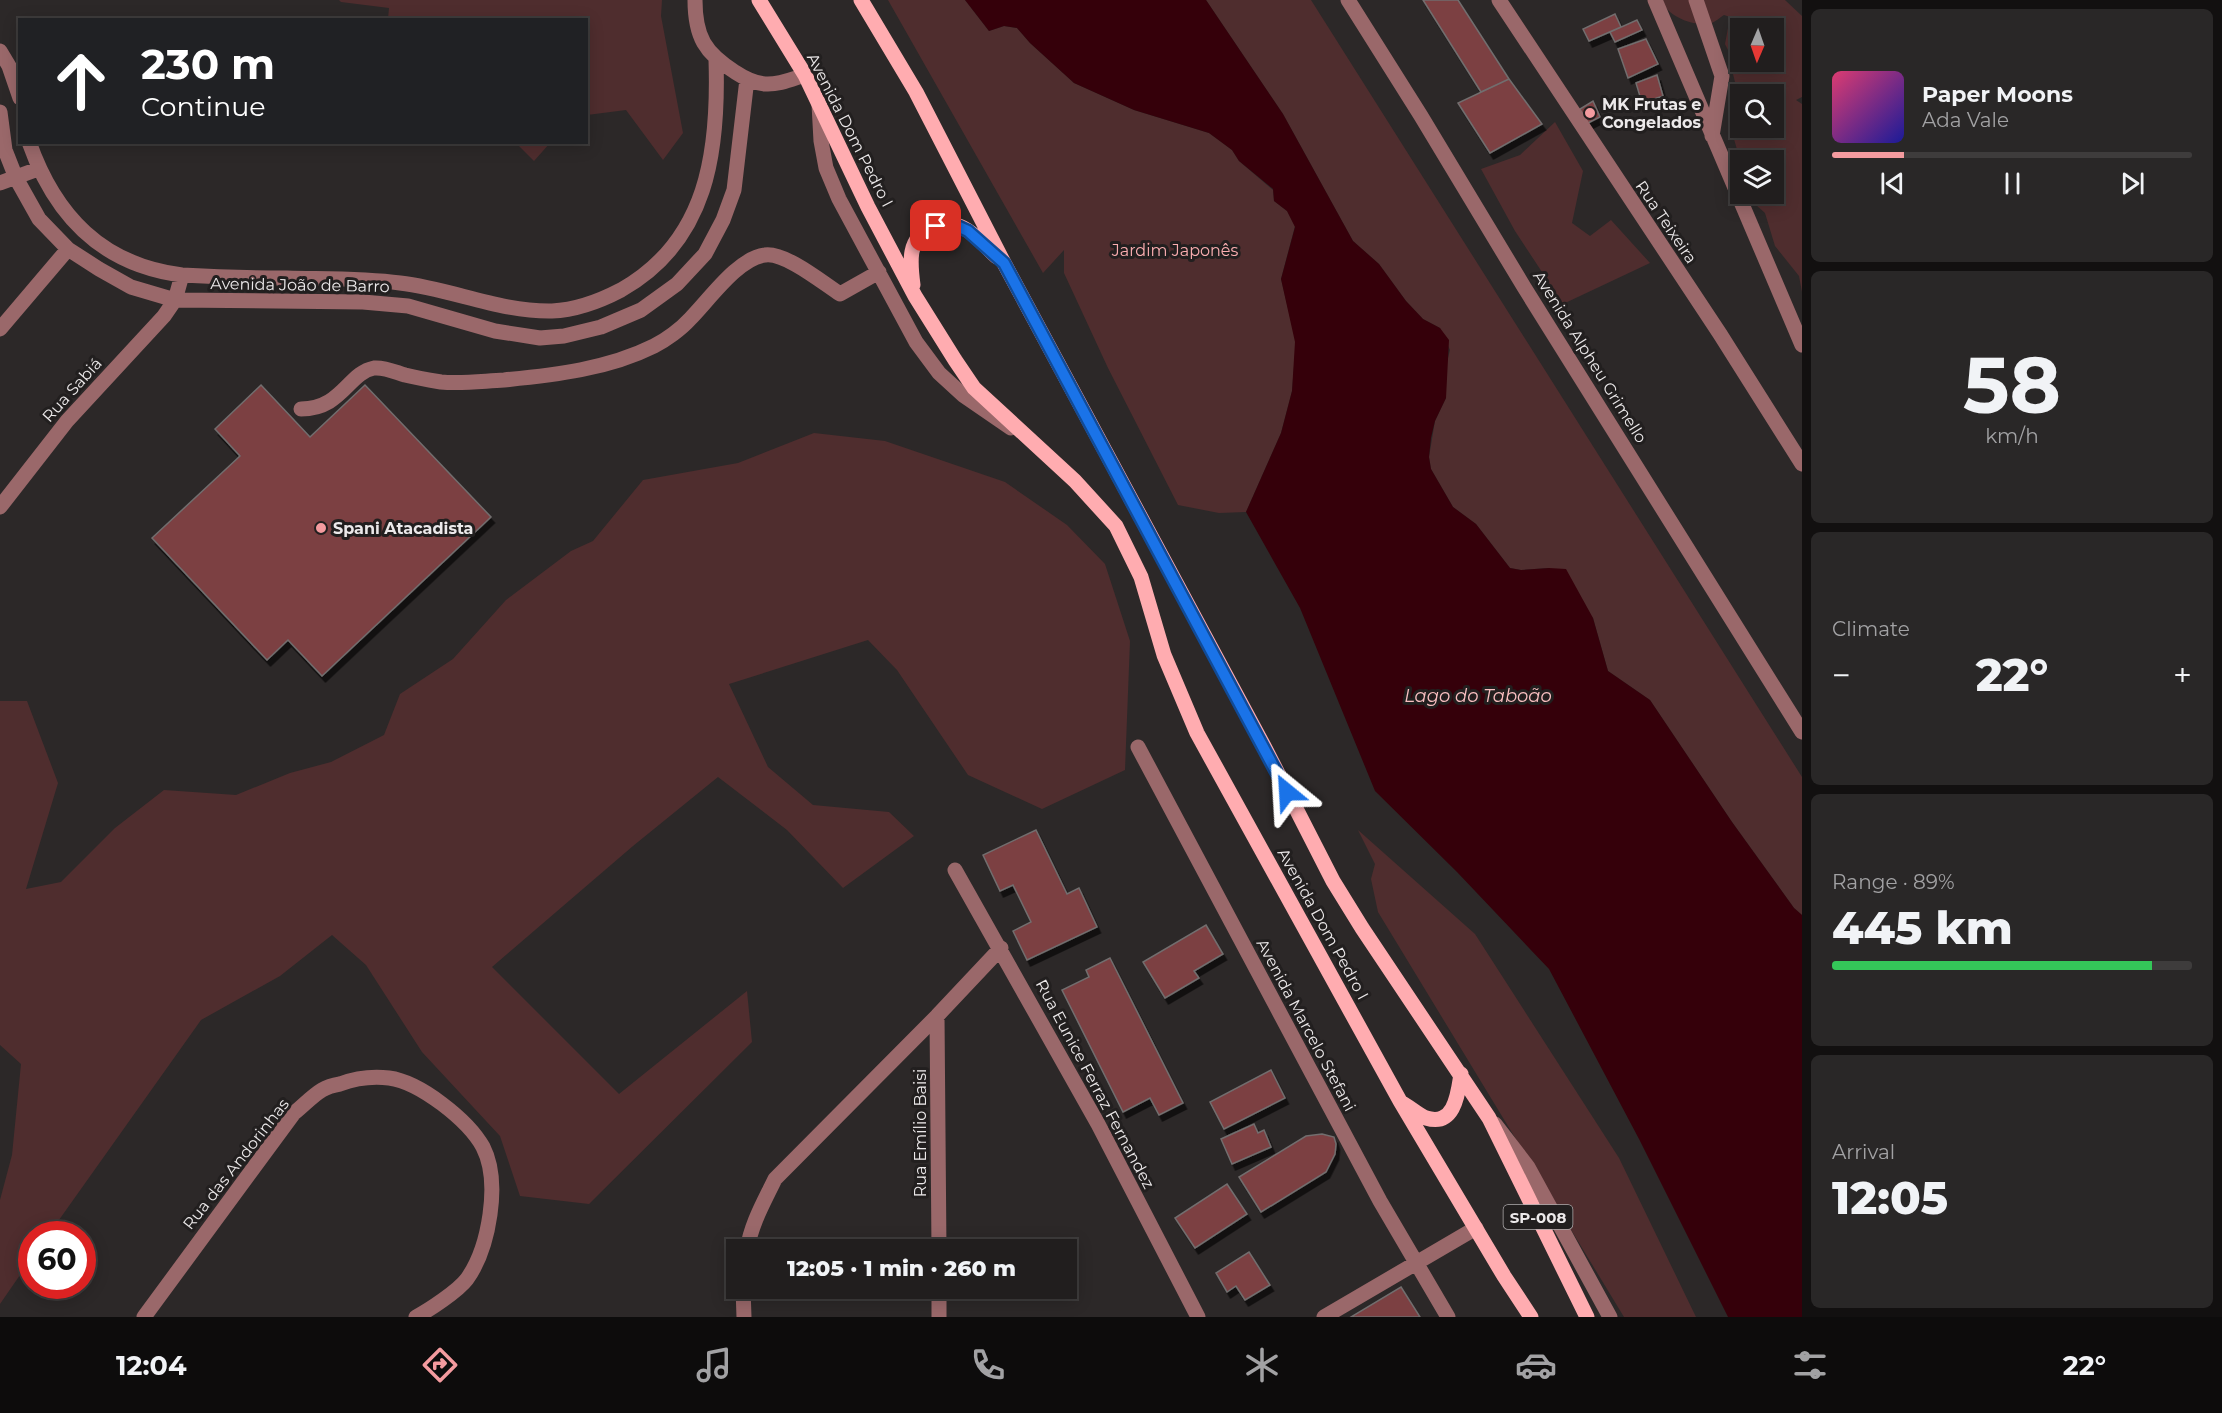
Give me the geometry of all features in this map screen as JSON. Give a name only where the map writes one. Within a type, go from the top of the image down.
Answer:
[{"type":"main road","name":"Avenida Dom Pedro I","points":[[759,0],[819,101],[868,207],[915,296],[974,388],[1076,481],[1116,526],[1141,578],[1164,655],[1197,734],[1400,1101],[1506,1280],[1531,1317]]},
{"type":"main road","name":"Avenida Dom Pedro I","points":[[861,0],[916,92],[1004,263],[1266,750],[1333,881],[1490,1118],[1587,1317]]},
{"type":"main road","points":[[915,296],[910,263],[913,244],[923,232],[936,226],[955,225],[968,231],[1004,263]]},
{"type":"main road","points":[[1400,1101],[1426,1118],[1439,1119],[1451,1112],[1457,1102],[1461,1074]]},
{"type":"street","points":[[695,0],[695,16],[701,40],[716,60],[747,80],[765,84],[783,82],[805,75]]},
{"type":"street","name":"Avenida Alpheu Grimello","points":[[1348,0],[1802,732]]},
{"type":"street","name":"Rua Teixeira","points":[[1499,0],[1720,334],[1802,464]]},
{"type":"street","points":[[1655,0],[1802,345]]},
{"type":"street","points":[[1696,0],[1722,76],[1712,136]]},
{"type":"street","points":[[0,51],[9,66],[18,92]]},
{"type":"street","name":"Avenida João de Barro","points":[[30,144],[38,169],[56,201],[79,227],[105,248],[135,264],[182,276],[360,279],[402,283],[508,307],[553,311],[578,307],[608,297],[641,278],[677,244],[698,206],[707,176],[714,128],[716,60]]},
{"type":"street","name":"Avenida João de Barro","points":[[0,112],[3,152],[39,219],[68,249],[131,286],[175,300],[363,302],[397,305],[495,331],[540,338],[564,336],[601,327],[641,310],[677,284],[705,254],[723,220],[734,190],[747,80]]},
{"type":"street","points":[[819,101],[821,141],[826,168],[839,199],[916,342],[939,373],[963,395],[1044,452]]},
{"type":"street","points":[[3,152],[19,144]]},
{"type":"street","points":[[0,183],[38,169]]},
{"type":"street","points":[[0,329],[68,249]]},
{"type":"street","points":[[302,409],[315,409],[332,401],[363,373],[373,368],[383,368],[439,381],[464,383],[554,375],[625,359],[656,345],[688,321],[740,267],[753,257],[767,254],[782,257],[840,294],[879,272]]},
{"type":"street","points":[[175,300],[182,276]]},
{"type":"street","name":"Rua Sabiá","points":[[0,507],[67,421],[164,316],[175,300]]},
{"type":"street","name":"Avenida Marcelo Stefani","points":[[1138,747],[1374,1191],[1448,1317]]},
{"type":"street","name":"Rua Eunice Ferraz Fernandez","points":[[955,870],[1001,948],[1098,1124],[1198,1317]]},
{"type":"street","points":[[749,1239],[759,1211],[775,1179],[937,1016],[1001,948]]},
{"type":"street","name":"Rua Emílio Baisi","points":[[937,1016],[939,1239]]},
{"type":"street","name":"Rua das Andorinhas","points":[[144,1317],[294,1113],[324,1089],[359,1077],[391,1078],[428,1094],[457,1115],[483,1148],[491,1179],[491,1213],[483,1249],[466,1280],[428,1311],[416,1317]]},
{"type":"street","points":[[1490,1118],[1528,1167],[1610,1317]]},
{"type":"street","points":[[1324,1317],[1476,1228]]},
{"type":"street","points":[[743,1299],[744,1317]]},
{"type":"street","points":[[939,1299],[939,1317]]},
{"type":"green space","points":[[339,0],[662,0],[661,16],[683,133],[663,160],[626,110],[588,115],[588,18],[388,18],[389,8]]},
{"type":"green space","name":"Jardim Japonês","points":[[888,0],[965,0],[989,31],[1004,26],[1017,28],[1074,83],[1134,110],[1209,133],[1232,150],[1239,161],[1273,190],[1274,201],[1287,211],[1295,226],[1281,279],[1296,342],[1292,391],[1281,433],[1246,512],[1219,513],[1178,505],[1108,368],[1064,273],[1064,250],[1043,273]]},
{"type":"green space","points":[[1206,0],[1311,0],[1802,777],[1802,915],[1794,908],[1732,822],[1650,700],[1608,671],[1593,618],[1549,568],[1521,570],[1510,568],[1476,524],[1453,507],[1431,469],[1429,457],[1435,421],[1446,398],[1446,366],[1450,350],[1440,328],[1423,319],[1406,301],[1379,264],[1353,241],[1283,114]]},
{"type":"green space","points":[[1661,0],[1785,0],[1802,16],[1802,97],[1796,100],[1802,104],[1802,292],[1799,276],[1775,246],[1765,213],[1756,204],[1784,204],[1784,150],[1737,150],[1733,138],[1784,138],[1784,84],[1736,84],[1733,74],[1734,72],[1784,72],[1784,18],[1730,18],[1730,54],[1725,44],[1730,17],[1724,15],[1713,22],[1704,24],[1690,22],[1669,11]]},
{"type":"green space","points":[[1555,122],[1583,171],[1572,223],[1590,236],[1611,220],[1650,263],[1563,304],[1515,231],[1481,169],[1520,155]]},
{"type":"green space","points":[[517,144],[549,144],[534,161]]},
{"type":"green space","points":[[814,433],[885,441],[1005,482],[1067,525],[1105,564],[1130,641],[1125,770],[1042,809],[968,775],[897,670],[868,640],[729,684],[768,767],[813,805],[889,812],[914,836],[843,888],[787,830],[718,777],[633,846],[492,967],[619,1094],[747,991],[752,1042],[589,1204],[520,1196],[500,1136],[422,1052],[366,965],[332,935],[280,976],[201,1020],[58,1221],[18,1221],[18,1278],[0,1304],[0,1200],[12,1155],[21,1064],[0,1045],[0,701],[27,701],[58,783],[26,889],[61,882],[115,828],[164,790],[236,795],[290,773],[331,762],[384,735],[400,694],[453,659],[506,600],[571,551],[593,541],[643,480],[738,463]]},
{"type":"green space","points":[[1358,830],[1475,934],[1619,1158],[1696,1317],[1624,1317],[1378,912],[1371,879],[1375,864]]},
{"type":"water","name":"Lago do Taboão","points":[[965,0],[1206,0],[1283,114],[1353,241],[1379,264],[1406,301],[1423,319],[1440,328],[1449,340],[1446,398],[1435,421],[1429,457],[1431,469],[1453,507],[1476,524],[1510,568],[1521,570],[1566,569],[1593,618],[1608,671],[1650,700],[1732,822],[1794,908],[1802,915],[1802,1317],[1728,1317],[1639,1139],[1549,969],[1457,872],[1375,791],[1300,608],[1246,512],[1281,433],[1292,391],[1295,342],[1281,279],[1295,227],[1287,211],[1274,201],[1273,189],[1239,161],[1232,150],[1209,133],[1134,110],[1074,83],[1017,28],[1004,26],[989,31]]},
{"type":"building","points":[[1423,0],[1458,0],[1509,79],[1481,92]]},
{"type":"building","points":[[1615,14],[1621,27],[1589,41],[1583,29]]},
{"type":"building","points":[[1637,20],[1642,30],[1615,42],[1610,32]]},
{"type":"building","points":[[1646,39],[1658,64],[1628,78],[1618,49]]},
{"type":"building","points":[[1657,75],[1663,96],[1642,103],[1636,83]]},
{"type":"building","points":[[1509,79],[1542,124],[1490,153],[1458,103]]},
{"type":"building","name":"MK Frutas e Congelados","points":[[1593,101],[1600,117],[1588,123],[1580,109]]},
{"type":"building","name":"Spani Atacadista","points":[[261,385],[310,437],[365,385],[491,517],[322,676],[288,640],[267,660],[152,538],[240,456],[215,429]]},
{"type":"building","points":[[1036,830],[1067,894],[1079,888],[1097,927],[1027,960],[1013,931],[1031,922],[1013,885],[1000,891],[983,855]]},
{"type":"building","points":[[1206,925],[1223,954],[1194,971],[1199,978],[1165,998],[1143,962]]},
{"type":"building","points":[[1110,958],[1183,1103],[1159,1115],[1150,1098],[1123,1112],[1062,990],[1089,977],[1086,970]]},
{"type":"building","points":[[1271,1070],[1285,1098],[1224,1129],[1210,1102]]},
{"type":"building","points":[[1254,1124],[1258,1133],[1264,1130],[1271,1147],[1232,1164],[1221,1139]]},
{"type":"building","points":[[1322,1134],[1334,1137],[1336,1144],[1335,1154],[1326,1172],[1261,1212],[1239,1177],[1306,1136]]},
{"type":"building","points":[[1227,1184],[1247,1214],[1195,1248],[1175,1218]]},
{"type":"building","points":[[1249,1252],[1270,1285],[1245,1300],[1236,1286],[1227,1292],[1216,1273]]},
{"type":"building","points":[[1401,1287],[1420,1317],[1351,1317]]},
{"type":"place","name":"MK Frutas e Congelados","points":[[1590,113]]},
{"type":"place","name":"Spani Atacadista","points":[[321,528]]},
{"type":"route","points":[[936,226],[955,225],[968,231],[1004,263],[1287,792]]}]
